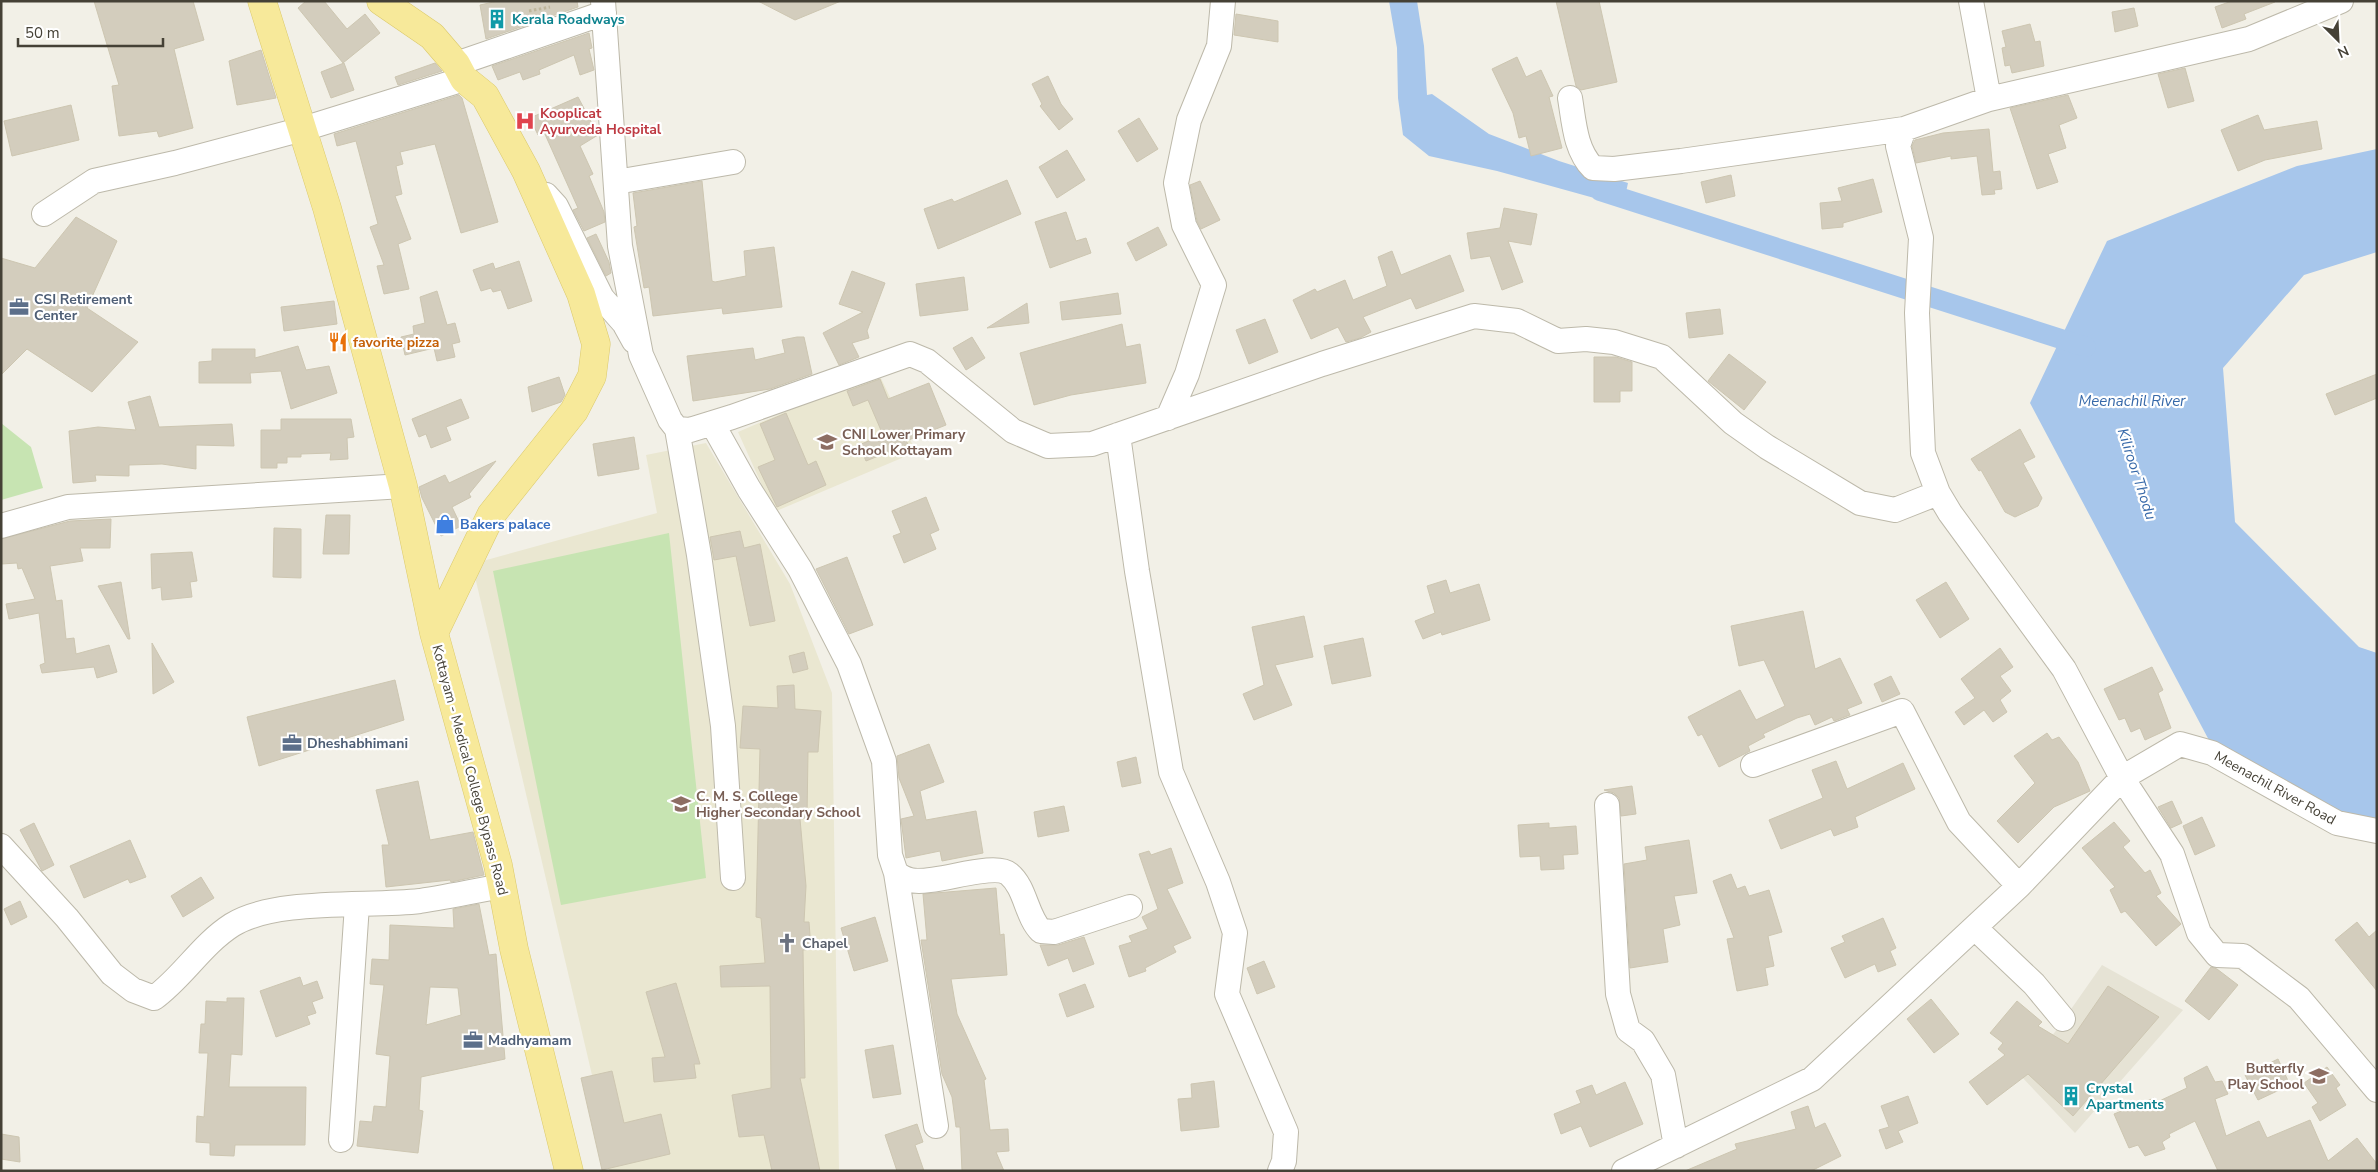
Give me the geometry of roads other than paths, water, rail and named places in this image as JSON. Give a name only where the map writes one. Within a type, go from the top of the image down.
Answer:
[{"type":"main road","points":[[262,1],[303,129],[403,486],[434,633]]},
{"type":"main road","name":"Kottayam - Medical College Bypass Road","points":[[381,1],[432,36],[460,71],[485,96],[526,171],[581,294],[596,344],[592,376],[574,411],[491,515],[434,633],[502,886],[514,948],[569,1171]]},
{"type":"street","points":[[1168,418],[1187,374],[1214,285],[1184,225],[1176,183],[1189,120],[1219,46],[1223,1]]},
{"type":"street","points":[[1971,1],[1989,99]]},
{"type":"street","points":[[1570,98],[1576,132],[1584,158],[1593,168],[1614,169],[1662,164],[1904,129],[1989,99],[2249,40],[2341,1]]},
{"type":"street","points":[[44,214],[94,181],[174,163],[303,129],[460,71],[604,7],[620,246],[641,355]]},
{"type":"street","points":[[1904,129],[1898,146],[1921,238],[1917,313],[1922,453],[1938,492],[1950,513],[2064,669],[2122,778],[2172,854],[2199,933],[2217,955],[2244,956],[2299,998],[2377,1090]]},
{"type":"street","points":[[616,182],[732,162]]},
{"type":"street","points":[[526,171],[556,206],[602,298],[624,323],[641,355],[670,420],[677,428],[699,555],[723,726],[733,878]]},
{"type":"street","points":[[677,428],[690,430],[712,424],[910,354],[927,361],[1013,431],[1048,446],[1092,444],[1322,364],[1474,316],[1518,321],[1558,341],[1586,339],[1614,342],[1662,358],[1733,423],[1767,448],[1860,503],[1895,510],[1938,492]]},
{"type":"street","points":[[712,424],[749,489],[800,569],[849,664],[884,761],[890,856],[896,874],[936,1126]]},
{"type":"street","points":[[1118,435],[1137,571],[1171,772],[1215,874],[1235,933],[1227,994],[1238,1025],[1272,1095],[1286,1132],[1284,1161],[1280,1171]]},
{"type":"street","points":[[1,526],[68,507],[403,486]]},
{"type":"street","points":[[1753,766],[1902,711],[1959,822],[2019,886]]},
{"type":"street","name":"Meenachil River Road","points":[[1624,1171],[1812,1080],[2019,886],[2122,778],[2180,744],[2212,753],[2337,823],[2377,831]]},
{"type":"street","points":[[1607,805],[1618,994],[1628,1030],[1643,1041],[1663,1075],[1676,1146]]},
{"type":"street","points":[[1,846],[67,918],[112,974],[133,990],[154,998],[169,987],[201,951],[232,925],[259,914],[308,906],[420,901],[502,886]]},
{"type":"street","points":[[896,874],[911,881],[964,876],[994,869],[1008,874],[1019,888],[1034,924],[1041,931],[1054,932],[1130,907]]},
{"type":"street","points":[[341,1140],[357,905]]},
{"type":"street","points":[[1975,928],[2034,984],[2063,1019]]},
{"type":"water","points":[[1389,1],[1417,1],[1424,46],[1427,95],[1432,94],[1489,134],[1559,161],[1628,183],[1623,206],[1497,171],[1429,156],[1403,135],[1398,98],[1397,48]]},
{"type":"water","name":"Meenachil River","points":[[2377,149],[2377,252],[2304,275],[2223,368],[2235,522],[2359,647],[2377,653],[2377,839],[2211,744],[2030,403],[2107,241],[2297,166]]},
{"type":"waterway","points":[[1600,191],[2086,347]]},
{"type":"place","name":"Kerala Roadways","points":[[497,19]]},
{"type":"place","name":"Kooplicat Ayurveda Hospital","points":[[525,121]]},
{"type":"place","name":"CSI Retirement Center","points":[[19,307]]},
{"type":"place","name":"favorite pizza","points":[[338,342]]},
{"type":"place","name":"CNI Lower Primary School Kottayam","points":[[827,442]]},
{"type":"place","name":"Bakers palace","points":[[445,524]]},
{"type":"place","name":"Dheshabhimani","points":[[292,743]]},
{"type":"place","name":"C. M. S. College Higher Secondary School","points":[[681,804]]},
{"type":"place","name":"Chapel","points":[[787,943]]},
{"type":"place","name":"Madhyamam","points":[[473,1040]]},
{"type":"place","name":"Butterfly Play School","points":[[2319,1076]]},
{"type":"place","name":"Crystal Apartments","points":[[2071,1096]]},
{"type":"water label","name":"Kiliroor Thodu","points":[[2137,474]]}]
